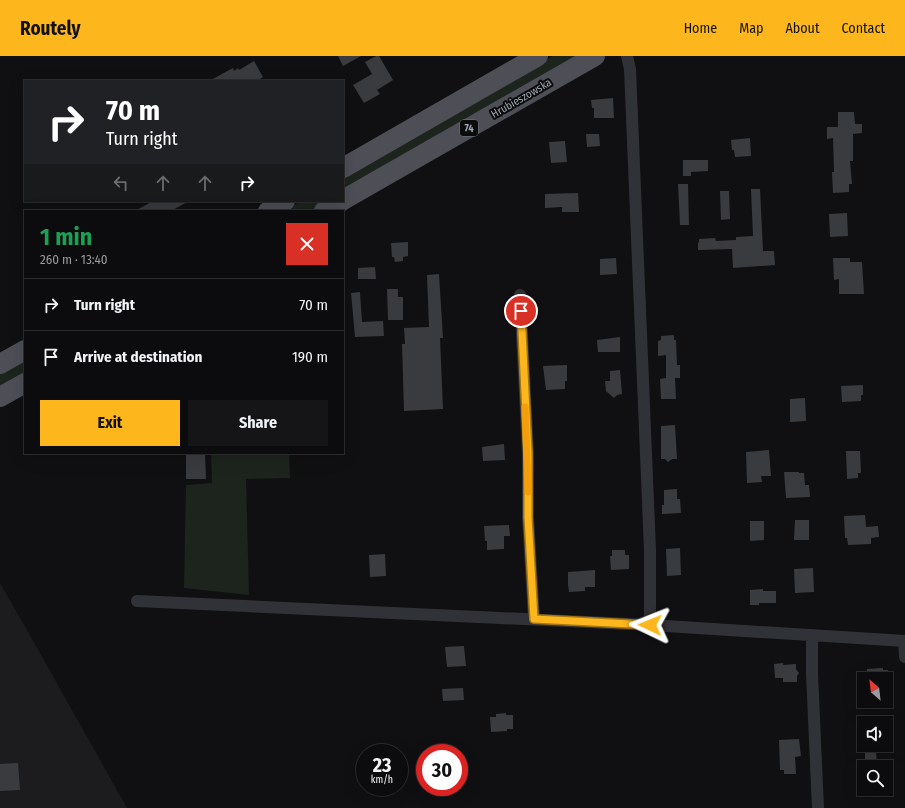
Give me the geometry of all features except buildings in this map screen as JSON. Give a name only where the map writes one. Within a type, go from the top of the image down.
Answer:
[{"type":"main road","points":[[344,167],[538,56]]},
{"type":"main road","name":"Hrubieszowska","points":[[344,200],[595,56]]},
{"type":"main road","points":[[270,210],[283,202]]},
{"type":"main road","name":"Hrubieszowska","points":[[326,210],[340,202]]},
{"type":"main road","points":[[0,364],[24,351]]},
{"type":"main road","points":[[0,397],[24,383]]},
{"type":"street","points":[[627,56],[629,60],[630,77],[650,550],[650,625]]},
{"type":"street","points":[[520,295],[528,453],[528,517],[534,619]]},
{"type":"street","points":[[137,601],[650,625],[905,641],[905,657]]},
{"type":"street","points":[[812,636],[812,674],[818,808]]},
{"type":"shaded area","points":[[553,56],[579,56],[344,191],[344,175]]},
{"type":"shaded area","points":[[299,202],[328,202],[316,210],[285,210]]},
{"type":"shaded area","points":[[24,360],[24,377],[0,391],[0,373]]},
{"type":"shaded area","points":[[211,454],[289,454],[290,478],[246,479],[249,595],[184,588],[186,485],[212,483]]},
{"type":"shaded area","points":[[0,583],[36,646],[127,808],[0,808]]},
{"type":"slow traffic","points":[[525,407],[528,453],[528,492]]},
{"type":"route","points":[[521,311],[528,453],[528,517],[534,619],[650,625]]}]
